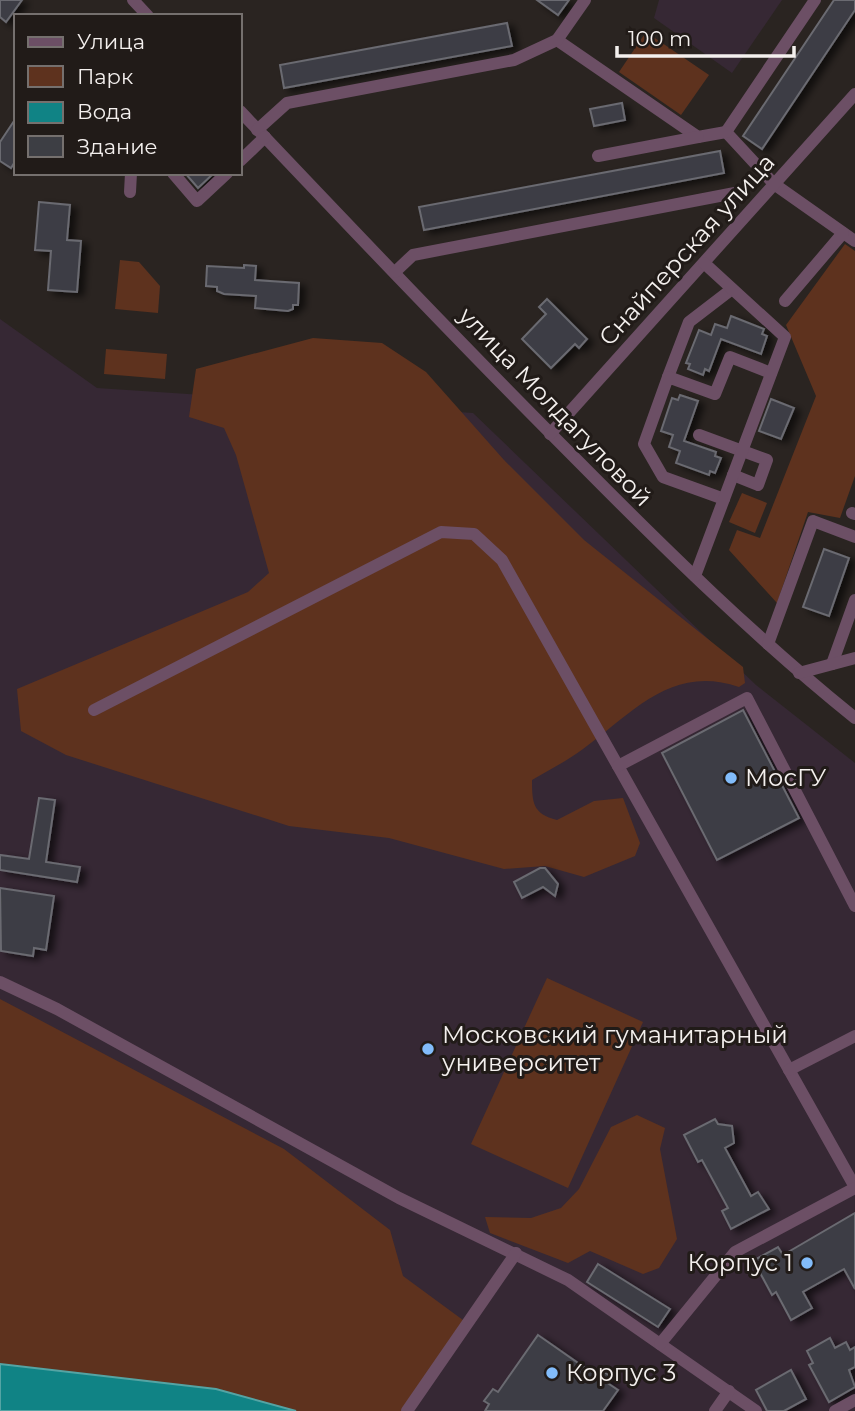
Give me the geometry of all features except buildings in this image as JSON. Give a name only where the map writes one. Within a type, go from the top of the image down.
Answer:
[{"type":"street","points":[[133,0],[146,14]]},
{"type":"street","points":[[242,158],[287,103],[514,60],[557,40],[585,0]]},
{"type":"street","points":[[598,156],[726,132],[815,0]]},
{"type":"street","points":[[557,40],[698,137]]},
{"type":"street","name":"Снайперская улица","points":[[550,434],[855,94]]},
{"type":"street","name":"улица Молдагуловой","points":[[242,113],[550,434],[768,645],[855,718]]},
{"type":"street","points":[[726,132],[774,184],[855,241]]},
{"type":"street","points":[[130,192],[131,175]]},
{"type":"street","points":[[175,175],[197,201],[225,175]]},
{"type":"street","points":[[395,272],[413,255],[740,192]]},
{"type":"street","points":[[785,301],[843,233]]},
{"type":"street","points":[[695,576],[785,337],[704,262]]},
{"type":"street","points":[[724,499],[663,477],[644,444],[689,322],[732,289]]},
{"type":"street","points":[[668,377],[715,394],[730,358],[771,373]]},
{"type":"street","points":[[699,435],[767,460],[758,485],[733,475]]},
{"type":"street","points":[[768,645],[813,521],[855,537]]},
{"type":"street","points":[[94,710],[441,532],[474,534],[502,560],[789,1070],[851,1171],[855,1187],[735,1252],[660,1344]]},
{"type":"street","points":[[832,664],[855,600]]},
{"type":"street","points":[[799,673],[855,658]]},
{"type":"street","points":[[618,766],[747,698],[855,906]]},
{"type":"street","points":[[0,982],[57,1009],[399,1198],[568,1280],[756,1411]]},
{"type":"street","points":[[789,1070],[855,1036]]},
{"type":"street","points":[[407,1411],[516,1254]]},
{"type":"street","points":[[715,1411],[729,1391]]},
{"type":"street","points":[[835,1411],[855,1400]]},
{"type":"shaded area","points":[[659,0],[782,0],[732,73],[654,18]]},
{"type":"shaded area","name":"Московский гуманитарный университет","points":[[0,319],[97,388],[473,413],[756,685],[855,763],[855,1411],[351,1411],[0,1335]]},
{"type":"green space","points":[[646,32],[709,75],[681,115],[619,72]]},
{"type":"green space","points":[[845,244],[855,251],[855,476],[840,518],[808,512],[777,603],[729,550],[737,530],[760,538],[816,396],[786,325]]},
{"type":"green space","points":[[120,260],[139,262],[160,286],[158,313],[115,309]]},
{"type":"green space","points":[[313,338],[382,343],[426,372],[504,460],[584,540],[743,667],[745,683],[739,687],[715,682],[693,682],[654,696],[577,753],[532,780],[534,801],[539,811],[557,820],[594,801],[623,798],[640,843],[635,856],[584,877],[545,866],[504,869],[389,838],[289,826],[66,755],[21,731],[17,689],[248,592],[269,573],[236,455],[224,428],[189,417],[196,369]]},
{"type":"green space","points":[[106,349],[167,354],[165,379],[104,374]]},
{"type":"green space","points":[[742,493],[767,503],[755,533],[729,522]]},
{"type":"green space","points":[[547,978],[643,1022],[568,1188],[471,1144]]},
{"type":"green space","points":[[0,999],[284,1149],[390,1230],[403,1276],[467,1323],[407,1411],[0,1411]]},
{"type":"green space","points":[[637,1115],[665,1128],[660,1149],[677,1239],[659,1268],[643,1274],[590,1251],[568,1263],[490,1233],[485,1217],[531,1218],[561,1208],[579,1189],[611,1127]]},
{"type":"water","points":[[0,1364],[216,1389],[296,1411],[0,1411]]},
{"type":"place","name":"МосГУ","points":[[731,778]]},
{"type":"place","name":"Московский гуманитарный университет","points":[[428,1049]]},
{"type":"place","name":"Корпус 1","points":[[807,1263]]},
{"type":"place","name":"Корпус 3","points":[[552,1373]]}]
